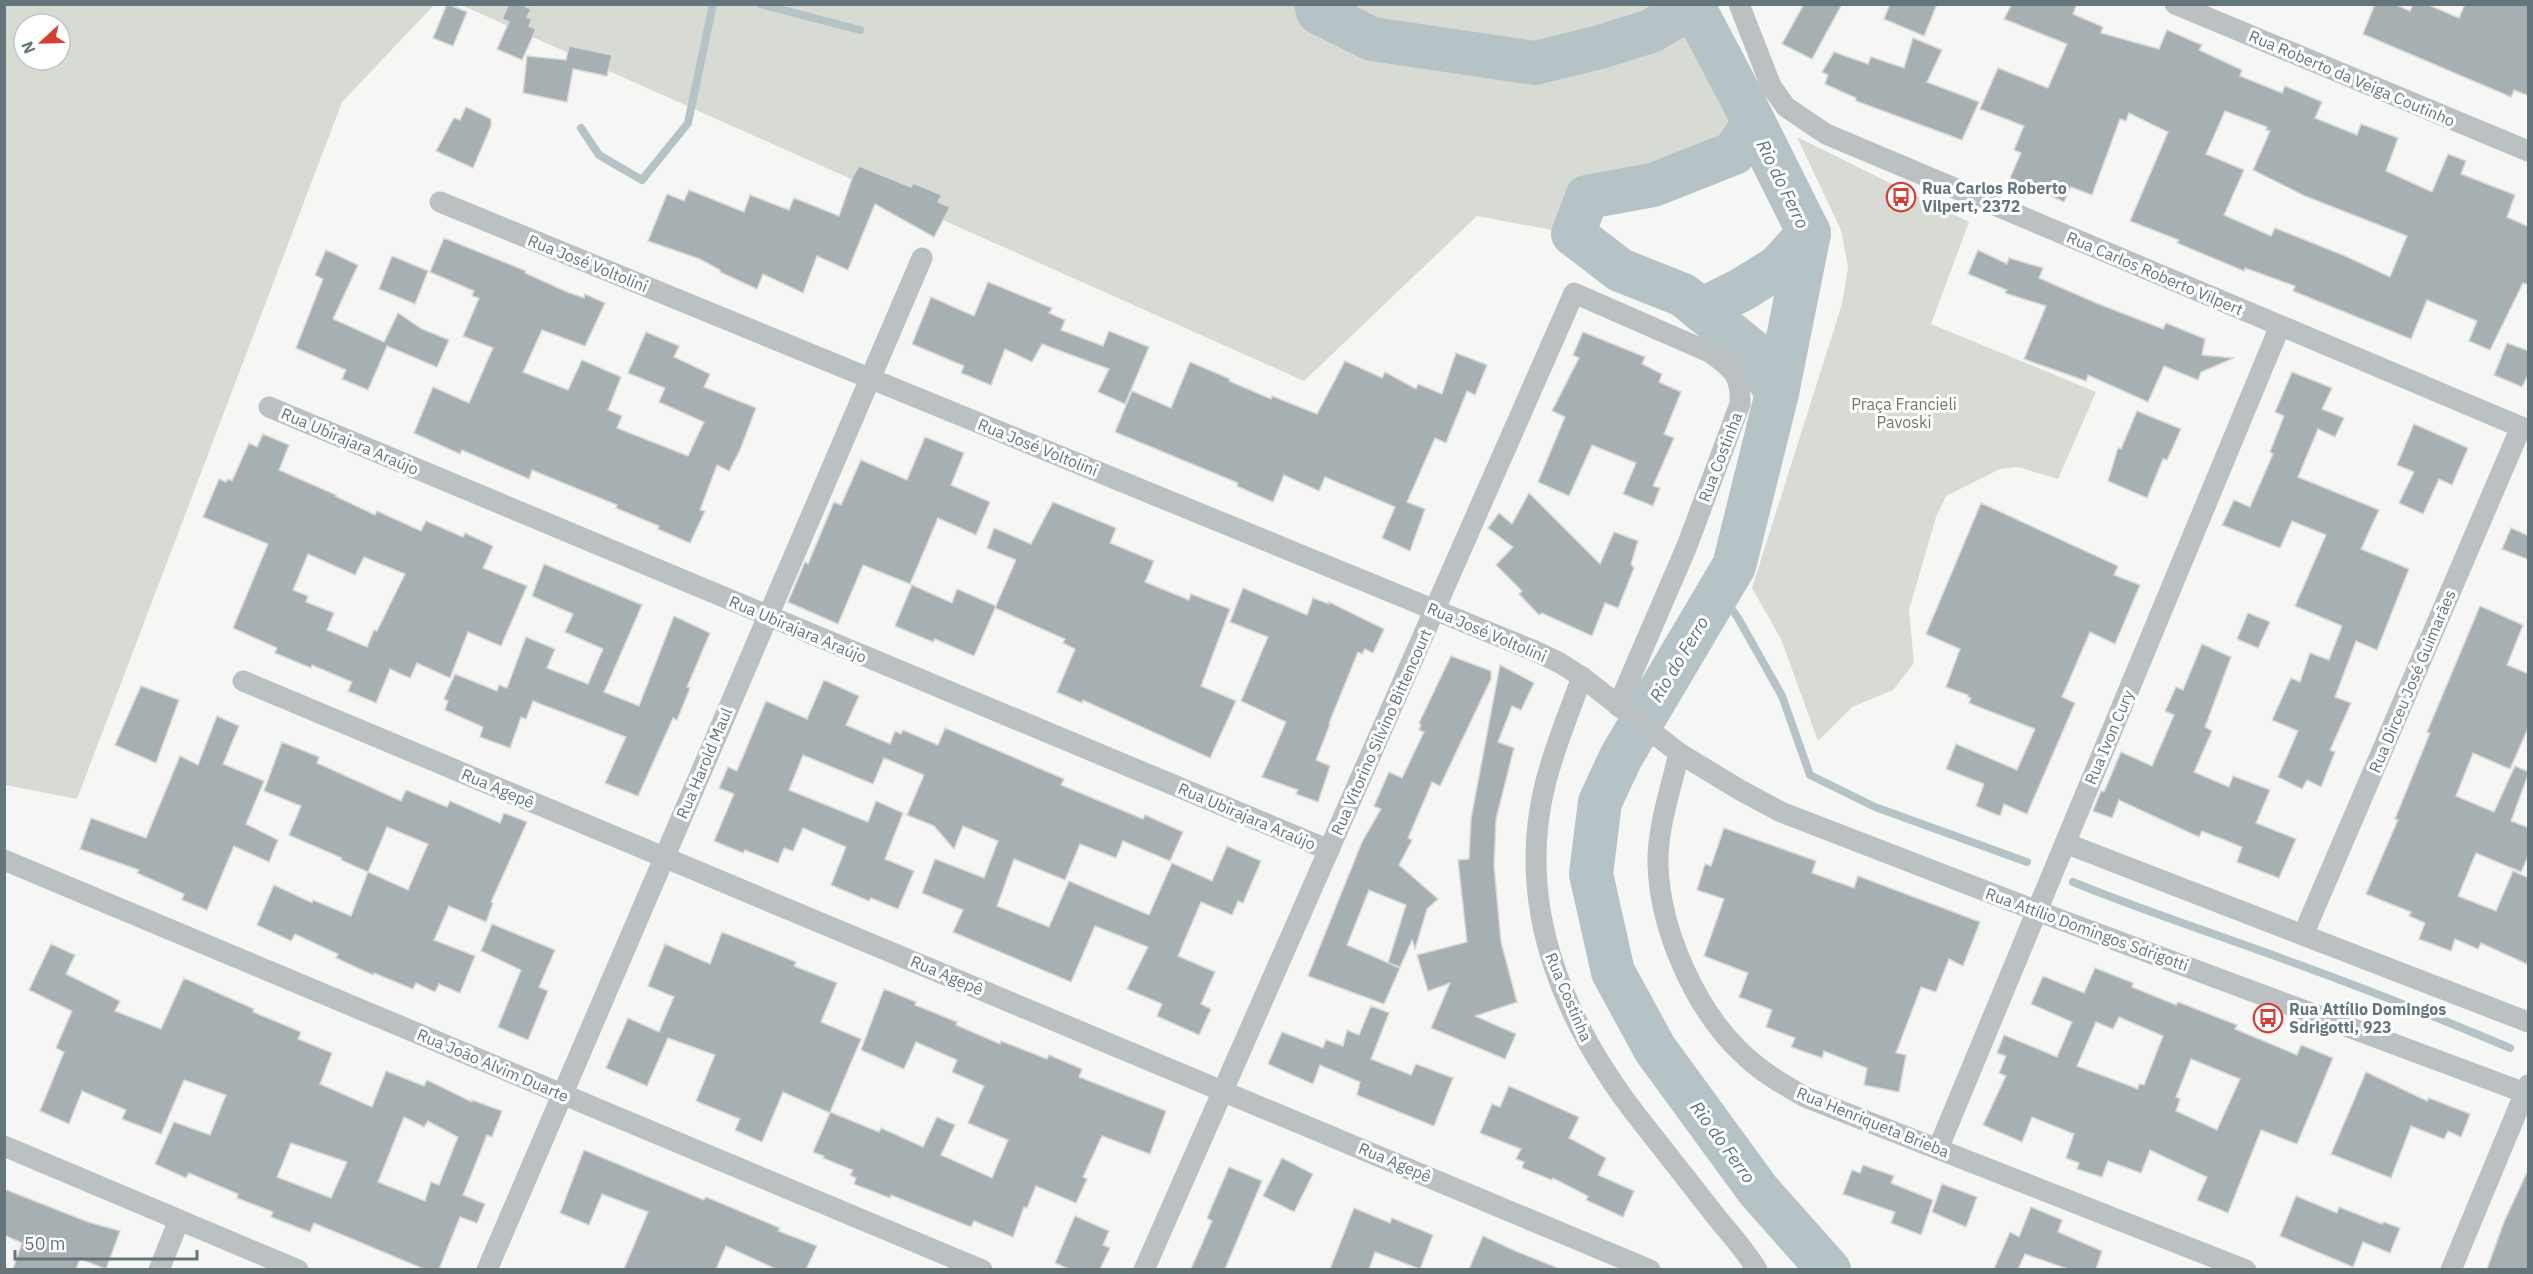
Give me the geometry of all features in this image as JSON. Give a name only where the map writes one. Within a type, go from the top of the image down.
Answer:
[{"type":"street","name":"Rua Carlos Roberto Vilpert","points":[[1739,4],[1771,86],[1786,107],[1826,134],[2525,429]]},
{"type":"street","name":"Rua Roberto da Veiga Coutinho","points":[[2175,4],[2529,151]]},
{"type":"street","name":"Rua José Voltolini","points":[[440,202],[1535,651],[1582,677],[1658,737]]},
{"type":"street","name":"Rua Harold Maul","points":[[487,1269],[922,258]]},
{"type":"street","name":"Rua Vitorino Silvino Bittencourt","points":[[1144,1269],[1574,293]]},
{"type":"street","name":"Rua Costinha","points":[[1574,293],[1711,353],[1730,367],[1741,384],[1740,404],[1687,546],[1622,709]]},
{"type":"street","name":"Rua Ivon Cury","points":[[1938,1149],[2280,326]]},
{"type":"street","name":"Rua Ubirajara Araújo","points":[[269,407],[1329,850]]},
{"type":"street","name":"Rua Dirceu José Guimarães","points":[[2303,935],[2525,429]]},
{"type":"street","name":"Rua Costinha","points":[[1582,677],[1552,759],[1538,826],[1535,866],[1538,908],[1546,941],[1574,1017],[1609,1079],[1757,1269]]},
{"type":"street","name":"Rua Agepê","points":[[243,681],[1650,1269]]},
{"type":"street","name":"Rua Attílio Domingos Sdrigotti","points":[[1658,737],[1679,753],[1781,812],[2037,911],[2527,1090]]},
{"type":"street","name":"Rua Henriqueta Brieba","points":[[1679,753],[1664,822],[1658,864],[1663,903],[1674,946],[1691,983],[1717,1025],[1743,1055],[1780,1083],[1816,1101],[2246,1269]]},
{"type":"street","points":[[2065,843],[2529,1022]]},
{"type":"street","name":"Rua João Alvim Duarte","points":[[4,860],[982,1269]]},
{"type":"street","points":[[2451,1269],[2527,1090]]},
{"type":"street","points":[[4,1146],[298,1269]]},
{"type":"street","points":[[159,1269],[179,1220]]},
{"type":"green space","points":[[5,4],[434,5],[342,102],[77,799],[5,785]]},
{"type":"green space","points":[[461,5],[1692,5],[1739,94],[1734,153],[1653,185],[1587,197],[1573,234],[1477,216],[1304,381]]},
{"type":"green space","name":"Praça Francieli Pavoski","points":[[1797,137],[1969,222],[1931,324],[2096,392],[2058,479],[2018,467],[2000,469],[1946,496],[1936,517],[1909,610],[1914,663],[1893,690],[1852,707],[1818,741],[1781,639],[1752,588],[1842,304],[1848,267],[1841,230]]},
{"type":"building","points":[[447,4],[467,12],[453,46],[433,38]]},
{"type":"building","points":[[509,4],[520,4],[531,9],[527,17],[532,19],[529,26],[536,29],[522,60],[497,49],[509,22],[502,19]]},
{"type":"building","points":[[1804,4],[1842,4],[1812,59],[1782,44]]},
{"type":"building","points":[[1890,4],[1937,4],[1924,36],[1884,19]]},
{"type":"building","points":[[2012,4],[2077,4],[2073,14],[2103,27],[2101,33],[2159,49],[2167,30],[2202,45],[2199,50],[2242,70],[2240,76],[2282,93],[2285,86],[2322,102],[2315,118],[2357,135],[2361,124],[2398,138],[2386,171],[2432,192],[2448,154],[2466,161],[2461,174],[2515,195],[2507,217],[2529,227],[2529,285],[2523,283],[2490,350],[2469,341],[2477,321],[2427,300],[2411,339],[2293,291],[2295,286],[2245,268],[2244,271],[2177,243],[2179,240],[2130,221],[2168,132],[2129,113],[2126,121],[2120,119],[2092,195],[2071,187],[2064,202],[2010,178],[2021,153],[2014,150],[2024,126],[1980,109],[1998,68],[2048,88],[2067,44],[2004,19]],"holes":[[[2225,111],[2267,127],[2266,130],[2270,131],[2253,170],[2305,196],[2407,236],[2390,277],[2275,228],[2271,236],[2224,215],[2244,170],[2206,154]]]},
{"type":"building","points":[[2375,4],[2394,4],[2410,11],[2413,4],[2426,4],[2459,18],[2465,4],[2529,4],[2529,96],[2514,90],[2511,97],[2363,34]]},
{"type":"building","points":[[1913,38],[1942,50],[1927,82],[1979,102],[1962,140],[1856,101],[1856,98],[1825,84],[1828,75],[1822,72],[1834,52],[1868,64],[1871,57],[1904,68]]},
{"type":"building","points":[[569,46],[612,55],[607,76],[573,69],[567,102],[523,93],[527,56],[566,60]]},
{"type":"building","points":[[466,107],[491,119],[491,126],[473,168],[436,151],[454,118],[460,120]]},
{"type":"building","points":[[859,166],[911,187],[913,183],[942,195],[938,202],[950,207],[934,237],[875,204],[848,270],[817,256],[803,293],[763,274],[757,289],[720,272],[700,259],[648,241],[667,194],[684,201],[689,190],[744,212],[750,195],[789,210],[794,198],[839,216],[853,176]]},
{"type":"building","points":[[444,238],[526,271],[525,273],[567,292],[584,298],[585,294],[605,303],[585,346],[542,330],[523,372],[568,390],[582,360],[621,377],[608,410],[622,416],[617,428],[688,456],[704,422],[659,402],[665,388],[628,373],[646,332],[679,346],[674,357],[710,374],[704,387],[756,408],[740,450],[729,471],[717,465],[700,510],[705,511],[690,543],[658,529],[659,526],[616,508],[617,505],[532,470],[529,479],[462,450],[460,454],[414,433],[433,387],[469,403],[493,348],[463,336],[479,298],[472,296],[474,291],[430,272]]},
{"type":"building","points":[[326,250],[358,265],[333,319],[384,342],[398,313],[422,329],[449,340],[437,367],[387,346],[368,390],[342,379],[346,370],[296,348],[323,279],[315,275]]},
{"type":"building","points":[[1978,250],[2007,264],[2009,258],[2043,268],[2039,278],[2096,303],[2163,329],[2166,323],[2205,339],[2202,355],[2234,358],[2201,372],[2198,380],[2164,366],[2148,402],[2088,375],[2086,381],[2024,359],[2046,306],[2005,293],[2007,290],[1968,274]]},
{"type":"building","points":[[392,256],[428,271],[415,304],[379,289]]},
{"type":"building","points":[[988,282],[1052,308],[1049,313],[1065,320],[1061,330],[1103,346],[1109,331],[1149,347],[1125,404],[1098,392],[1109,369],[1042,344],[1032,362],[1005,349],[991,385],[961,373],[964,366],[912,344],[931,297],[974,316]]},
{"type":"building","points":[[1583,332],[1645,357],[1642,364],[1662,374],[1659,382],[1681,392],[1664,434],[1674,438],[1653,486],[1660,488],[1653,506],[1623,494],[1636,463],[1592,445],[1569,496],[1538,482],[1565,417],[1552,411],[1579,358],[1573,355]]},
{"type":"building","points":[[2507,343],[2529,351],[2529,373],[2522,387],[2494,375]]},
{"type":"building","points":[[1456,353],[1487,365],[1475,395],[1467,391],[1446,443],[1435,438],[1407,502],[1425,509],[1410,551],[1382,538],[1395,507],[1325,477],[1319,491],[1284,475],[1273,502],[1237,486],[1238,483],[1115,432],[1132,391],[1171,408],[1190,362],[1271,399],[1272,396],[1317,414],[1345,361],[1382,378],[1385,372],[1416,389],[1418,384],[1442,394]]},
{"type":"building","points":[[2292,372],[2332,388],[2322,409],[2344,418],[2335,437],[2318,429],[2298,477],[2379,510],[2361,549],[2409,569],[2377,650],[2356,641],[2335,697],[2351,703],[2330,750],[2335,752],[2321,787],[2307,780],[2302,789],[2278,777],[2298,731],[2272,720],[2291,678],[2300,682],[2310,653],[2329,660],[2342,626],[2295,606],[2326,535],[2292,521],[2280,548],[2222,525],[2234,500],[2250,507],[2273,454],[2270,452],[2284,416],[2275,412]]},
{"type":"building","points":[[2137,411],[2181,429],[2167,460],[2163,459],[2147,498],[2108,481],[2118,448],[2121,449]]},
{"type":"building","points":[[2414,424],[2468,448],[2452,485],[2439,479],[2423,514],[2399,503],[2414,472],[2397,465]]},
{"type":"building","points":[[263,434],[289,445],[279,470],[375,515],[377,511],[421,531],[426,521],[463,537],[465,533],[493,546],[483,568],[527,586],[501,646],[468,632],[450,678],[417,663],[410,678],[390,669],[376,703],[348,691],[352,682],[312,665],[311,668],[275,653],[277,648],[233,628],[268,544],[203,517],[219,479],[226,482],[228,479],[232,481],[249,443],[257,447]],"holes":[[[308,554],[355,575],[364,557],[405,574],[367,647],[327,630],[334,613],[306,602],[308,596],[293,590]]]},
{"type":"building","points":[[925,437],[964,453],[951,485],[990,502],[976,535],[938,518],[910,584],[863,565],[838,624],[788,602],[805,562],[808,564],[834,502],[841,505],[861,460],[907,480]]},
{"type":"building","points":[[1529,493],[1600,564],[1614,532],[1638,541],[1631,564],[1634,568],[1618,608],[1605,603],[1592,636],[1542,613],[1539,615],[1519,594],[1522,591],[1496,565],[1513,547],[1488,528],[1499,513],[1512,524]]},
{"type":"building","points":[[1053,502],[1116,528],[1110,543],[1154,561],[1145,582],[1189,600],[1191,594],[1230,609],[1201,686],[1236,701],[1210,758],[1083,700],[1082,703],[1057,692],[1075,649],[1063,643],[1065,639],[995,608],[1016,560],[987,548],[994,528],[1031,544]]},
{"type":"building","points":[[1981,503],[2118,566],[2114,575],[2140,585],[2115,644],[2090,632],[2062,697],[2075,703],[2027,814],[2004,804],[2000,816],[1976,806],[1984,784],[1946,769],[1956,744],[2017,770],[2035,729],[1969,703],[1971,698],[1968,695],[1946,687],[1960,649],[1926,634]]},
{"type":"building","points":[[2511,528],[2529,536],[2529,560],[2502,549]]},
{"type":"building","points":[[544,564],[642,605],[604,692],[639,706],[674,616],[710,633],[687,687],[690,688],[677,720],[673,718],[638,796],[605,783],[626,737],[533,701],[526,719],[521,717],[510,748],[480,737],[483,727],[445,710],[448,701],[444,699],[455,674],[497,691],[499,685],[507,688],[526,637],[555,649],[547,668],[588,684],[603,649],[565,632],[573,614],[532,596]]},
{"type":"building","points":[[912,585],[952,603],[957,589],[996,606],[974,656],[935,639],[933,642],[895,626]]},
{"type":"building","points":[[1243,588],[1307,615],[1313,598],[1329,604],[1329,602],[1384,629],[1373,653],[1365,649],[1362,654],[1358,652],[1329,723],[1316,760],[1330,766],[1318,802],[1296,794],[1298,790],[1262,777],[1286,722],[1241,701],[1268,637],[1230,622]]},
{"type":"building","points":[[2480,606],[2523,625],[2507,665],[2529,674],[2529,726],[2510,769],[2473,753],[2456,796],[2494,812],[2515,766],[2529,772],[2511,821],[2529,828],[2529,854],[2521,872],[2476,853],[2458,896],[2496,911],[2513,871],[2529,878],[2529,965],[2481,943],[2478,949],[2455,939],[2451,951],[2419,939],[2425,923],[2409,916],[2411,912],[2366,894],[2398,820],[2395,819],[2430,733],[2427,732]]},
{"type":"building","points":[[2248,613],[2270,622],[2258,648],[2237,639]]},
{"type":"building","points":[[2202,644],[2231,657],[2205,727],[2212,731],[2194,772],[2229,787],[2233,776],[2270,790],[2256,823],[2296,839],[2279,878],[2237,862],[2242,847],[2202,831],[2199,837],[2119,800],[2112,818],[2093,811],[2121,752],[2152,766],[2174,715],[2165,711],[2176,687],[2183,690]]},
{"type":"building","points":[[1451,656],[1491,671],[1491,679],[1440,786],[1432,782],[1408,838],[1412,840],[1399,865],[1438,899],[1427,909],[1415,949],[1412,940],[1400,967],[1390,964],[1400,968],[1384,1004],[1308,976],[1362,842],[1381,809],[1374,806],[1389,772],[1402,778],[1424,732],[1419,730],[1421,725],[1419,723]],"holes":[[[1369,890],[1406,905],[1388,963],[1347,945]]]},
{"type":"building","points":[[1500,665],[1534,683],[1521,710],[1512,706],[1498,742],[1514,748],[1496,819],[1494,865],[1501,942],[1517,1002],[1475,1016],[1516,1034],[1505,1059],[1431,1028],[1450,983],[1428,991],[1417,955],[1467,942],[1458,860],[1469,859],[1471,819]]},
{"type":"building","points":[[824,680],[859,696],[846,725],[890,744],[895,731],[901,734],[903,730],[938,745],[945,728],[1064,779],[1061,785],[1143,819],[1145,815],[1183,832],[1170,861],[1123,841],[1116,858],[1080,844],[1065,880],[1014,859],[997,906],[1049,927],[1069,881],[1149,915],[1172,863],[1212,881],[1227,846],[1261,861],[1243,903],[1238,901],[1232,915],[1201,902],[1178,956],[1215,972],[1201,1004],[1211,1009],[1199,1035],[1157,1016],[1162,1004],[1127,989],[1148,947],[1095,926],[1071,982],[953,932],[963,910],[922,893],[935,859],[984,878],[998,841],[963,826],[954,849],[934,826],[907,815],[924,775],[884,758],[873,784],[803,755],[789,790],[868,822],[876,801],[903,813],[885,859],[914,871],[898,909],[871,898],[869,901],[831,885],[846,847],[803,828],[793,851],[784,848],[778,863],[745,850],[743,853],[714,841],[734,794],[719,788],[728,767],[737,771],[766,701],[807,719]]},
{"type":"building","points":[[141,686],[179,700],[156,763],[115,745]]},
{"type":"building","points":[[217,716],[239,726],[223,764],[264,781],[246,824],[278,840],[269,862],[234,846],[207,910],[182,900],[184,894],[137,873],[139,870],[80,849],[91,818],[146,838],[180,756],[198,765]]},
{"type":"building","points":[[282,742],[319,757],[317,763],[401,801],[406,790],[447,807],[450,801],[500,823],[504,813],[527,822],[491,902],[493,903],[486,922],[449,906],[434,940],[475,956],[460,993],[439,984],[435,992],[416,983],[413,989],[374,973],[373,975],[336,958],[338,954],[295,934],[291,941],[257,925],[274,885],[312,903],[313,900],[351,916],[368,872],[289,835],[301,806],[264,791]],"holes":[[[387,827],[428,844],[408,890],[368,872]]]},
{"type":"building","points":[[1724,828],[1816,861],[1812,873],[1854,888],[1858,876],[1980,922],[1963,966],[1949,959],[1936,992],[1921,987],[1896,1053],[1906,1055],[1899,1092],[1864,1085],[1867,1068],[1824,1051],[1822,1058],[1791,1047],[1795,1038],[1766,1027],[1772,1010],[1739,997],[1748,973],[1704,956],[1724,899],[1697,890],[1705,864],[1711,866]]},
{"type":"building","points":[[492,924],[555,950],[539,987],[548,991],[528,1040],[498,1027],[521,970],[481,951]]},
{"type":"building","points":[[722,932],[796,962],[794,966],[837,983],[821,1022],[861,1039],[830,1112],[879,1132],[881,1128],[923,1147],[937,1117],[955,1125],[941,1155],[992,1178],[1008,1140],[968,1123],[984,1086],[952,1072],[957,1060],[916,1042],[904,1069],[861,1050],[884,989],[916,1002],[915,1005],[957,1022],[956,1025],[1000,1044],[1001,1041],[1047,1059],[1049,1055],[1082,1069],[1079,1077],[1166,1111],[1150,1154],[1102,1136],[1083,1177],[1087,1179],[1076,1203],[1036,1186],[1027,1208],[1024,1207],[1013,1237],[974,1221],[971,1227],[891,1195],[890,1198],[854,1184],[856,1178],[850,1175],[853,1170],[813,1152],[830,1113],[783,1092],[762,1142],[735,1130],[740,1119],[696,1101],[715,1055],[668,1038],[647,1086],[606,1068],[628,1018],[659,1032],[674,997],[648,986],[665,944],[710,964]]},
{"type":"building","points":[[51,944],[75,955],[66,974],[120,1001],[115,1011],[161,1029],[184,978],[254,1009],[253,1012],[301,1032],[298,1039],[332,1053],[320,1084],[372,1107],[386,1071],[424,1086],[427,1080],[472,1102],[472,1100],[502,1111],[492,1137],[487,1135],[463,1195],[485,1204],[477,1223],[460,1217],[439,1269],[424,1269],[314,1223],[310,1232],[271,1217],[273,1212],[237,1198],[238,1194],[189,1173],[186,1178],[155,1164],[174,1122],[210,1135],[226,1095],[184,1080],[161,1134],[122,1119],[126,1110],[82,1091],[69,1124],[40,1111],[64,1052],[56,1048],[72,1011],[29,990]],"holes":[[[404,1117],[424,1127],[428,1121],[458,1137],[439,1185],[431,1182],[425,1201],[378,1182]],[[291,1143],[347,1162],[331,1198],[277,1177]]]},
{"type":"building","points":[[2095,968],[2133,983],[2132,987],[2176,1005],[2178,1002],[2237,1025],[2235,1029],[2297,1055],[2301,1045],[2333,1058],[2297,1144],[2261,1130],[2228,1213],[2197,1200],[2207,1177],[2150,1150],[2141,1173],[2108,1161],[2102,1177],[2077,1169],[2079,1163],[2066,1158],[2074,1134],[2032,1117],[2022,1142],[1983,1125],[2006,1076],[1999,1073],[2006,1056],[1997,1053],[2004,1035],[2057,1057],[2072,1022],[2031,1004],[2043,976],[2084,993]],"holes":[[[2119,1017],[2163,1036],[2144,1085],[2139,1084],[2138,1089],[2077,1066],[2096,1022],[2113,1029]],[[2191,1059],[2240,1079],[2217,1130],[2176,1111],[2180,1099],[2176,1097]]]},
{"type":"building","points":[[1371,1006],[1389,1013],[1371,1059],[1411,1075],[1416,1064],[1453,1078],[1434,1126],[1357,1095],[1360,1082],[1320,1065],[1313,1084],[1268,1064],[1282,1032],[1323,1048],[1326,1040],[1343,1046],[1347,1030],[1359,1035]]},
{"type":"building","points":[[2366,1072],[2427,1101],[2429,1098],[2470,1114],[2461,1137],[2448,1131],[2444,1139],[2411,1126],[2391,1178],[2331,1154]]},
{"type":"building","points":[[1509,1086],[1579,1117],[1569,1138],[1606,1158],[1598,1175],[1634,1191],[1623,1217],[1586,1200],[1588,1196],[1553,1178],[1552,1180],[1522,1168],[1524,1162],[1516,1159],[1521,1149],[1480,1133],[1492,1104],[1500,1107]]},
{"type":"building","points":[[584,1150],[704,1200],[706,1197],[780,1228],[778,1231],[817,1246],[806,1269],[776,1269],[726,1246],[716,1269],[624,1269],[648,1212],[602,1194],[589,1225],[560,1213]]},
{"type":"building","points":[[1282,1158],[1313,1174],[1294,1212],[1263,1196]]},
{"type":"building","points":[[1863,1165],[1894,1176],[1891,1183],[1933,1200],[1921,1235],[1891,1223],[1895,1212],[1843,1194],[1852,1170],[1860,1173]]},
{"type":"building","points":[[1229,1167],[1262,1181],[1225,1269],[1191,1269],[1212,1221],[1207,1218]]},
{"type":"building","points":[[2529,1168],[2529,1269],[2487,1269],[2504,1222]]},
{"type":"building","points":[[1942,1184],[1977,1197],[1966,1227],[1932,1212]]},
{"type":"building","points":[[4,1189],[88,1222],[120,1231],[106,1269],[80,1259],[76,1269],[13,1269],[22,1243],[4,1235]]},
{"type":"building","points":[[2296,1196],[2337,1213],[2339,1207],[2382,1224],[2384,1222],[2400,1228],[2390,1253],[2363,1242],[2353,1267],[2280,1236]]},
{"type":"building","points":[[2031,1207],[2062,1220],[2058,1232],[2102,1251],[2096,1269],[2068,1269],[2025,1254],[2018,1269],[1994,1269],[2010,1232],[2019,1237]]},
{"type":"building","points":[[1354,1208],[1390,1223],[1392,1218],[1433,1235],[1420,1269],[1375,1252],[1369,1269],[1330,1269]]},
{"type":"building","points":[[1075,1216],[1109,1231],[1103,1245],[1110,1248],[1100,1269],[1069,1269],[1055,1263]]},
{"type":"building","points":[[1483,1236],[1513,1250],[1560,1269],[1469,1269]]},
{"type":"waterway","points":[[581,128],[599,155],[642,180],[688,123],[713,4]]},
{"type":"waterway","points":[[760,4],[860,30]]},
{"type":"waterway","points":[[1316,4],[1318,12],[1372,39],[1535,63],[1600,47],[1651,31],[1693,6]]},
{"type":"waterway","name":"Rio do Ferro","points":[[1692,4],[1809,233],[1777,393],[1734,566],[1621,757],[1600,802],[1591,874],[1613,972],[1655,1049],[1758,1190],[1829,1270]]},
{"type":"waterway","points":[[1754,123],[1734,153],[1653,185],[1587,197],[1573,234],[1620,270],[1683,295],[1752,351],[1777,393]]},
{"type":"waterway","points":[[1701,310],[1743,289],[1778,267],[1809,233]]},
{"type":"waterway","points":[[1719,591],[1738,618],[1782,696],[1810,775],[1875,807],[2027,862]]},
{"type":"waterway","points":[[2073,882],[2351,984],[2510,1048]]},
{"type":"place","name":"Rua Carlos Roberto Vilpert, 2372","points":[[1901,197]]},
{"type":"place","name":"Rua Attílio Domingos Sdrigotti, 923","points":[[2268,1018]]}]
